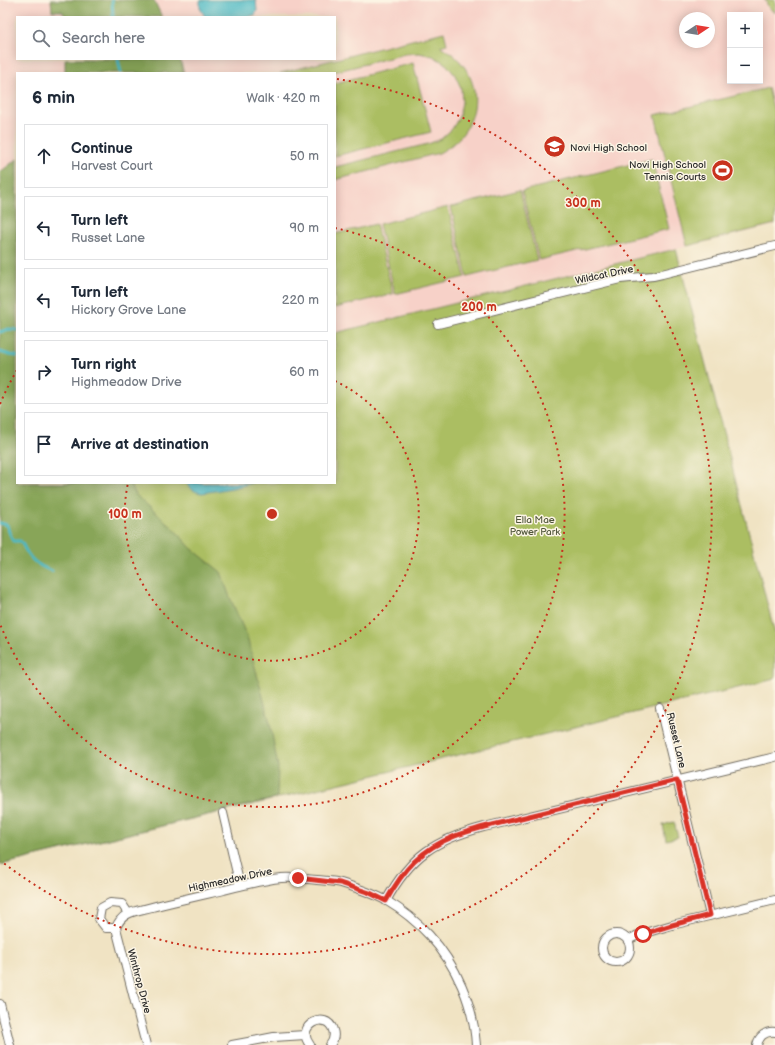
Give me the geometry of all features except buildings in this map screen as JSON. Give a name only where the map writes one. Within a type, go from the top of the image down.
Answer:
[{"type":"street","name":"Wildcat Drive","points":[[438,324],[620,279],[653,276],[775,246]]},
{"type":"street","name":"Russet Lane","points":[[660,708],[710,915]]},
{"type":"street","points":[[386,901],[399,879],[413,862],[444,840],[456,835],[775,757]]},
{"type":"street","points":[[224,813],[240,886]]},
{"type":"street","name":"Highmeadow Drive","points":[[117,925],[128,913],[240,886],[281,878],[298,878],[340,883],[370,893],[386,901],[414,920],[442,951],[455,972],[463,990],[474,1023],[476,1045]]},
{"type":"street","points":[[628,940],[638,935],[672,925],[775,900]]},
{"type":"street","points":[[117,925],[106,928],[99,919],[101,908],[110,903],[122,904],[128,913]]},
{"type":"street","name":"Winthrop Drive","points":[[117,925],[146,1045]]},
{"type":"street","points":[[0,1004],[10,1045]]},
{"type":"street","points":[[310,1045],[306,1040],[305,1035],[308,1026],[311,1023],[320,1020],[329,1023],[334,1031],[333,1041],[330,1045]]},
{"type":"street","points":[[757,1045],[759,1038],[765,1034],[775,1032]]},
{"type":"street","points":[[232,1045],[274,1038],[305,1035]]},
{"type":"shaded area","name":"Novi High School","points":[[0,0],[775,0],[775,225],[336,333],[336,72],[16,72],[16,212],[0,216]]},
{"type":"green space","points":[[51,0],[154,0],[162,16],[65,16],[62,11],[52,11]]},
{"type":"green space","points":[[765,0],[775,0],[775,13],[769,8]]},
{"type":"green space","points":[[444,32],[447,44],[440,46],[455,57],[466,70],[473,85],[475,100],[472,115],[466,130],[454,143],[439,153],[336,180],[336,167],[428,144],[441,139],[452,129],[459,117],[462,102],[461,88],[455,75],[446,64],[433,56],[419,53],[405,54],[334,72],[284,72]]},
{"type":"green space","points":[[65,60],[180,60],[184,72],[65,72]]},
{"type":"green space","points":[[413,63],[431,132],[336,156],[336,83]]},
{"type":"green space","name":"Novi High School Tennis Courts","points":[[768,88],[775,115],[775,224],[687,246],[655,115]]},
{"type":"green space","points":[[652,159],[669,229],[539,260],[522,191]]},
{"type":"green space","points":[[16,160],[16,484],[130,484],[136,495],[173,528],[191,548],[221,572],[247,637],[270,723],[278,767],[277,798],[0,865],[0,172]]},
{"type":"green space","points":[[520,190],[537,260],[467,277],[451,207]]},
{"type":"green space","points":[[448,207],[465,277],[395,294],[379,224]]},
{"type":"green space","name":"Ella Mae Power Park","points":[[0,216],[16,484],[336,484],[336,333],[676,249],[775,634],[775,679],[0,865]]},
{"type":"green space","points":[[376,224],[393,294],[336,308],[336,234]]},
{"type":"green space","points":[[674,822],[678,837],[666,840],[663,825]]},
{"type":"water","points":[[200,0],[256,0],[257,11],[255,15],[252,16],[204,16],[200,8]]},
{"type":"water","points":[[187,484],[249,484],[202,493],[189,487]]},
{"type":"waterway","points":[[112,0],[113,16]]},
{"type":"waterway","points":[[118,60],[121,72]]},
{"type":"waterway","points":[[0,332],[9,329],[16,330]]},
{"type":"waterway","points":[[0,352],[16,356]]},
{"type":"waterway","points":[[0,523],[7,525],[13,541],[20,541],[34,561],[52,571]]},
{"type":"place","name":"Novi High School","points":[[555,147]]},
{"type":"place","name":"Novi High School Tennis Courts","points":[[722,170]]},
{"type":"route","points":[[298,878],[340,883],[370,893],[386,901],[394,886],[413,862],[444,840],[456,835],[677,780],[710,915],[643,934]]}]
